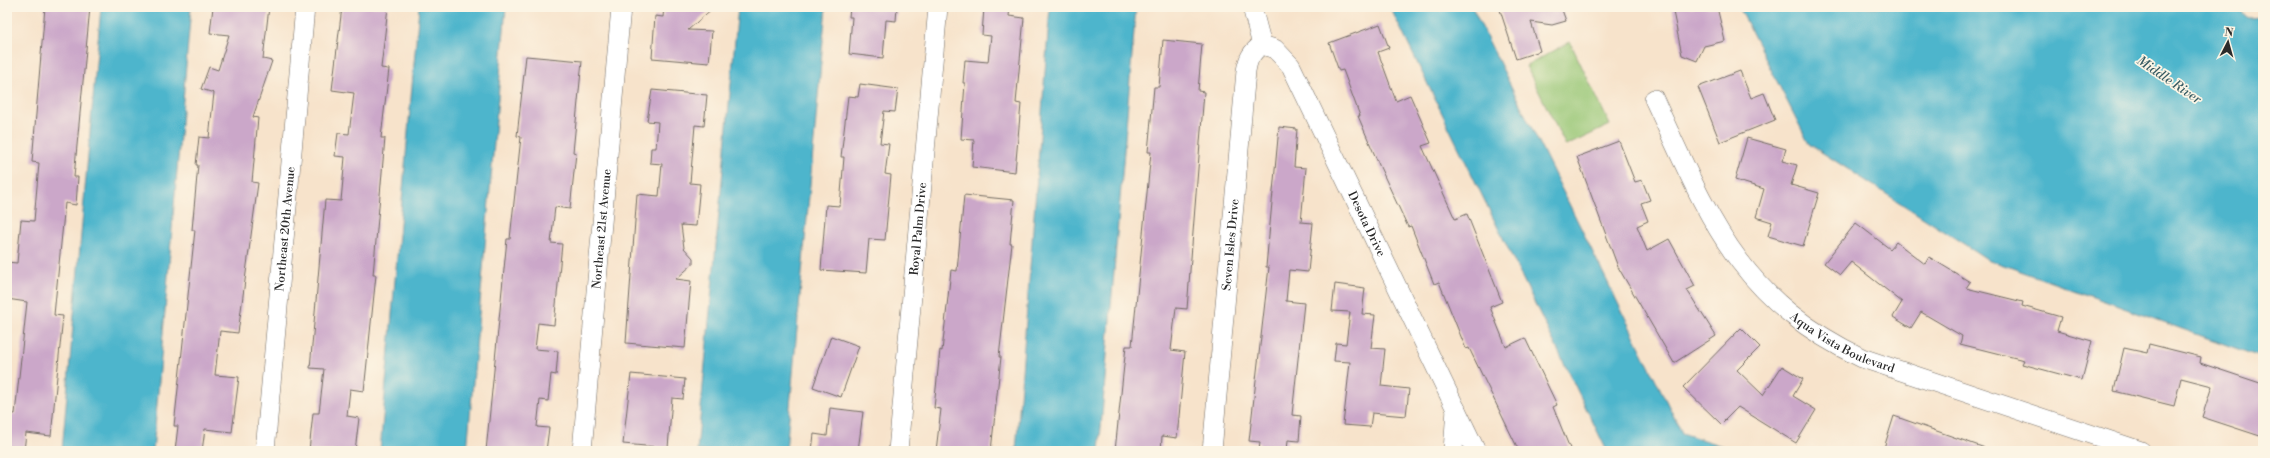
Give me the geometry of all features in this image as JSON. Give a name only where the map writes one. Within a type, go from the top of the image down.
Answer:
[{"type":"street","name":"Northeast 20th Avenue","points":[[265,451],[305,7]]},
{"type":"street","name":"Northeast 21st Avenue","points":[[582,451],[621,7]]},
{"type":"street","name":"Royal Palm Drive","points":[[898,451],[938,7]]},
{"type":"street","points":[[1252,7],[1262,45]]},
{"type":"street","name":"Desota Drive","points":[[1262,45],[1275,49],[1291,66],[1456,406],[1476,451]]},
{"type":"street","name":"Seven Isles Drive","points":[[1212,451],[1246,71],[1248,59],[1255,50],[1262,45]]},
{"type":"street","name":"Aqua Vista Boulevard","points":[[1654,99],[1702,203],[1726,243],[1751,278],[1799,321],[1838,346],[1862,358],[2140,451]]},
{"type":"street","points":[[1453,451],[1456,406]]},
{"type":"green space","points":[[1570,42],[1610,125],[1566,146],[1526,66]]},
{"type":"water","points":[[101,7],[191,7],[153,451],[62,451]]},
{"type":"water","points":[[419,7],[506,7],[467,451],[380,451]]},
{"type":"water","points":[[738,7],[826,7],[786,451],[697,451]]},
{"type":"water","points":[[1050,7],[1136,7],[1099,451],[1016,451]]},
{"type":"water","points":[[1390,7],[1472,7],[1682,433],[1737,451],[1607,451]]},
{"type":"water","name":"Middle River","points":[[1739,7],[2239,7],[2247,18],[2263,17],[2263,358],[1987,259],[1809,144]]},
{"type":"building","points":[[45,7],[90,7],[74,177],[78,177],[76,205],[65,203],[54,315],[63,316],[51,436],[26,433],[24,451],[7,451],[7,413],[15,414],[27,302],[7,299],[7,262],[17,263],[21,220],[34,221],[39,163],[32,162]]},
{"type":"building","points":[[213,7],[269,7],[263,59],[272,61],[253,117],[258,118],[252,182],[258,183],[238,333],[220,331],[215,375],[239,377],[232,432],[205,429],[202,451],[175,451],[178,426],[174,426],[195,230],[192,230],[199,137],[209,138],[214,93],[201,89],[209,67],[218,70],[229,35],[210,33]]},
{"type":"building","points":[[342,7],[388,7],[381,68],[389,69],[381,138],[385,138],[373,275],[376,275],[364,391],[350,389],[347,416],[359,418],[355,451],[309,451],[313,413],[319,413],[324,369],[310,368],[325,200],[341,201],[345,157],[335,156],[338,133],[349,134],[354,93],[332,90]]},
{"type":"building","points":[[664,7],[714,7],[688,30],[712,31],[709,63],[652,58],[655,16],[663,17]]},
{"type":"building","points":[[850,7],[897,7],[896,21],[886,20],[883,58],[849,54],[852,17],[849,17]]},
{"type":"building","points":[[984,7],[1010,7],[1009,16],[1024,18],[1016,103],[1021,104],[1015,172],[972,167],[974,140],[961,139],[965,60],[988,62],[991,36],[982,35]]},
{"type":"building","points":[[1499,7],[1561,7],[1566,21],[1552,25],[1531,22],[1540,51],[1516,59]]},
{"type":"building","points":[[1672,7],[1717,7],[1725,41],[1704,46],[1697,61],[1682,55]]},
{"type":"building","points":[[1380,24],[1389,48],[1378,52],[1396,101],[1410,95],[1431,143],[1422,146],[1455,219],[1467,214],[1502,302],[1490,307],[1506,347],[1525,338],[1557,405],[1553,407],[1571,451],[1519,451],[1469,348],[1466,349],[1439,282],[1434,284],[1411,226],[1408,227],[1379,165],[1358,116],[1360,116],[1343,70],[1339,71],[1329,43]]},
{"type":"building","points":[[1163,40],[1202,44],[1198,91],[1204,92],[1187,309],[1176,308],[1171,350],[1185,352],[1177,438],[1162,436],[1161,451],[1115,451],[1126,346],[1132,346],[1151,152],[1148,152],[1154,87],[1159,87]]},
{"type":"building","points":[[526,56],[582,61],[573,152],[576,153],[570,209],[555,207],[551,243],[562,244],[554,325],[538,323],[535,349],[558,351],[556,375],[551,374],[548,401],[540,400],[537,427],[549,428],[546,451],[486,451],[507,239],[510,239],[521,137],[517,136]]},
{"type":"building","points":[[1740,71],[1751,98],[1764,93],[1775,120],[1720,142],[1698,87]]},
{"type":"building","points":[[860,84],[898,89],[895,112],[884,111],[880,143],[889,144],[885,174],[891,175],[885,240],[869,239],[866,273],[821,270],[826,205],[840,206],[844,157],[841,157],[848,96],[858,97]]},
{"type":"building","points":[[652,90],[707,95],[704,126],[695,125],[690,183],[700,184],[696,226],[681,225],[684,248],[693,258],[693,264],[676,279],[691,281],[685,348],[626,343],[637,194],[659,196],[662,164],[650,163],[651,148],[656,148],[658,122],[647,121]]},
{"type":"building","points":[[1279,127],[1297,129],[1294,167],[1306,168],[1301,222],[1313,223],[1308,272],[1289,270],[1286,301],[1304,303],[1292,415],[1301,416],[1299,441],[1288,440],[1287,451],[1259,451],[1260,442],[1249,441],[1269,267],[1266,267]]},
{"type":"building","points":[[1747,138],[1786,149],[1782,161],[1797,165],[1791,185],[1819,193],[1803,246],[1768,236],[1772,222],[1756,217],[1764,189],[1735,180]]},
{"type":"building","points":[[1619,141],[1635,182],[1642,180],[1650,200],[1641,203],[1648,221],[1637,226],[1647,251],[1669,239],[1695,286],[1687,290],[1716,336],[1674,363],[1618,267],[1577,157]]},
{"type":"building","points":[[964,195],[1014,200],[1010,244],[1012,244],[999,357],[1001,357],[991,451],[936,451],[941,409],[934,408],[940,350],[942,351],[951,270],[957,271]]},
{"type":"building","points":[[1856,223],[1890,249],[1896,242],[1925,264],[1929,257],[1970,282],[1966,288],[2023,302],[2022,306],[2061,317],[2057,331],[2092,341],[2082,380],[2022,364],[2024,360],[1960,344],[1962,336],[1921,312],[1911,328],[1893,317],[1902,302],[1851,262],[1840,275],[1824,263]]},
{"type":"building","points":[[1335,284],[1365,288],[1362,314],[1375,315],[1371,348],[1385,349],[1381,386],[1409,389],[1406,416],[1372,413],[1370,427],[1343,425],[1350,362],[1334,361],[1336,343],[1346,344],[1350,312],[1332,311]]},
{"type":"building","points":[[1741,328],[1760,347],[1737,370],[1763,395],[1782,366],[1803,379],[1793,396],[1816,410],[1796,443],[1738,407],[1721,424],[1683,387]]},
{"type":"building","points":[[831,336],[859,346],[841,397],[813,387]]},
{"type":"building","points":[[2149,344],[2201,357],[2200,363],[2263,384],[2263,437],[2202,417],[2212,386],[2181,378],[2174,406],[2114,391],[2124,348],[2147,353]]},
{"type":"building","points":[[631,374],[685,379],[683,399],[672,398],[668,448],[623,444]]},
{"type":"building","points":[[830,408],[863,412],[858,451],[812,451],[814,434],[827,436]]},
{"type":"building","points":[[1894,416],[1985,448],[1984,451],[1883,451]]}]
